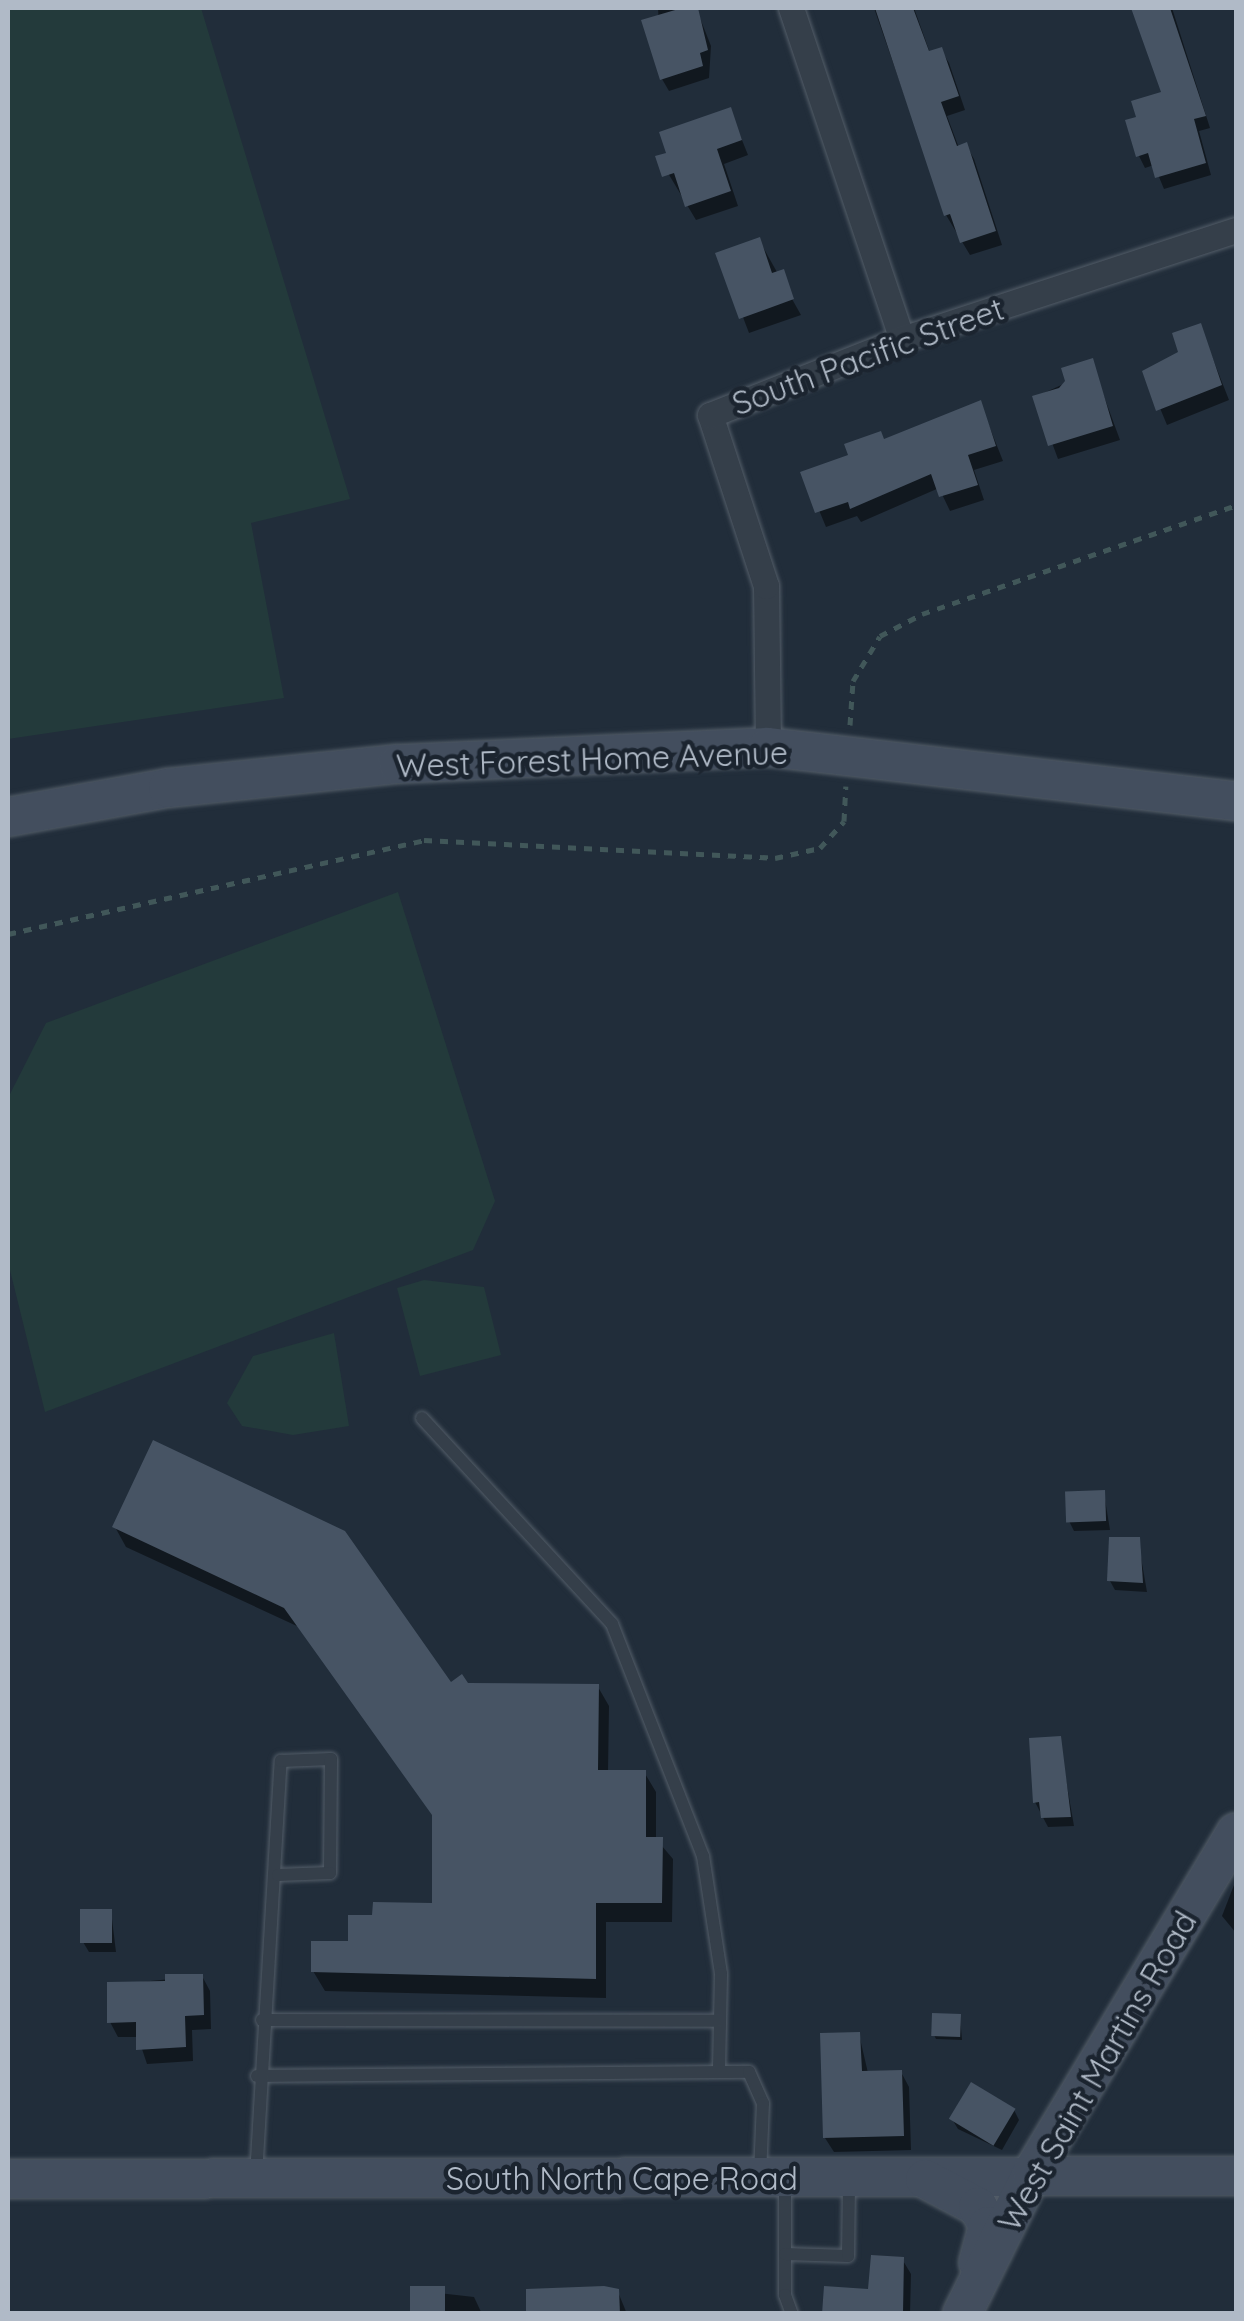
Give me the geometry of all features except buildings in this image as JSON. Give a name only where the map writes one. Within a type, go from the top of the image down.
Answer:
[{"type":"street","points":[[791,8],[902,340]]},
{"type":"street","name":"South Pacific Street","points":[[768,747],[766,586],[710,415],[902,340],[1236,230]]},
{"type":"street","name":"West Forest Home Avenue","points":[[8,817],[168,788],[398,764],[768,747],[1236,801]]},
{"type":"street","name":"West Saint Martins Road","points":[[965,2308],[1032,2173],[1232,1849]]},
{"type":"street","name":"South North Cape Road","points":[[8,2178],[922,2178],[1032,2173],[1236,2176]]},
{"type":"street","points":[[922,2178],[978,2207],[988,2226],[965,2308]]},
{"type":"lane","points":[[422,1418],[612,1624],[704,1856],[721,1974],[718,2070]]},
{"type":"lane","points":[[256,2178],[257,2076],[278,1875],[281,1760],[331,1759],[330,1873],[278,1875]]},
{"type":"lane","points":[[262,2020],[718,2020]]},
{"type":"lane","points":[[257,2076],[749,2072],[763,2102],[785,2254],[785,2295],[792,2314]]},
{"type":"lane","points":[[785,2254],[848,2256],[849,2178]]},
{"type":"green space","points":[[8,8],[201,8],[350,499],[251,523],[284,698],[8,739]]},
{"type":"green space","points":[[398,892],[495,1201],[473,1250],[45,1412],[8,1262],[8,1098],[46,1023]]},
{"type":"green space","points":[[424,1280],[484,1287],[501,1355],[420,1376],[397,1288]]},
{"type":"green space","points":[[334,1333],[349,1426],[293,1435],[242,1426],[227,1403],[253,1356]]}]
